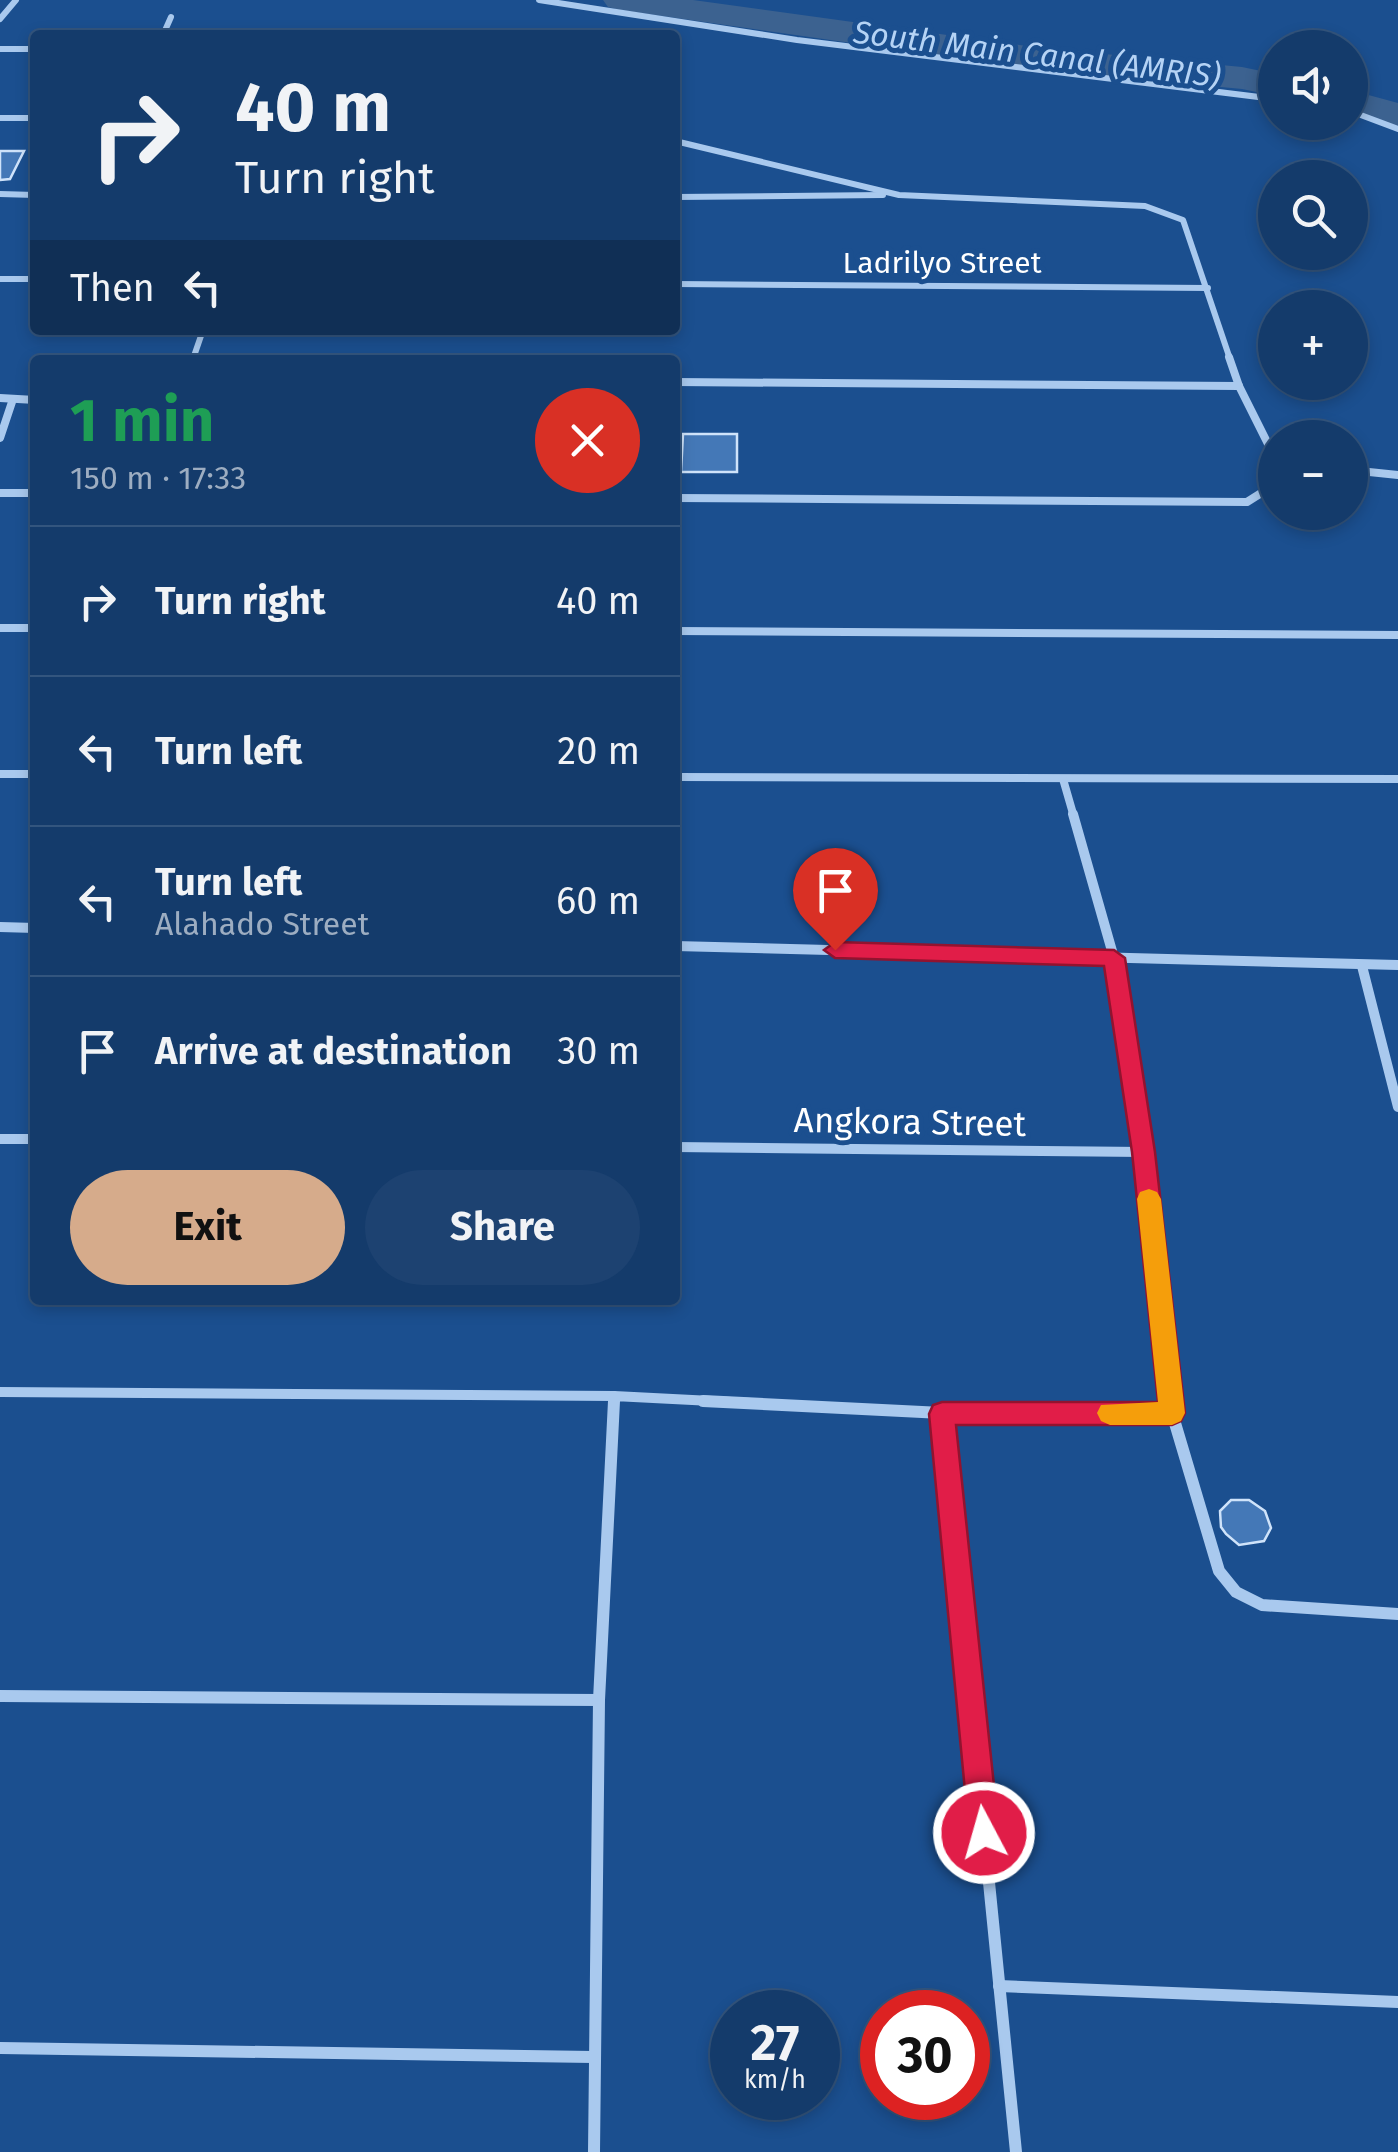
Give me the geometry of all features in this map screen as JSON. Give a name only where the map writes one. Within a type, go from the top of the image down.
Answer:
[{"type":"street","points":[[0,18],[16,0]]},
{"type":"street","points":[[539,0],[629,17],[1258,97]]},
{"type":"street","points":[[164,30],[171,17]]},
{"type":"street","points":[[0,49],[30,49]]},
{"type":"street","points":[[0,118],[30,118]]},
{"type":"street","points":[[1368,118],[1398,129]]},
{"type":"street","points":[[680,142],[899,195]]},
{"type":"street","points":[[0,194],[30,194]]},
{"type":"street","points":[[680,197],[899,195],[1146,206],[1168,212],[1183,220],[1239,386],[1258,424]]},
{"type":"street","points":[[0,279],[30,280]]},
{"type":"street","name":"Ladrilyo Street","points":[[680,284],[1208,288]]},
{"type":"street","points":[[680,382],[1239,386]]},
{"type":"street","points":[[0,398],[30,400]]},
{"type":"street","points":[[0,438],[14,399]]},
{"type":"street","points":[[1368,472],[1398,475]]},
{"type":"street","points":[[0,493],[30,493]]},
{"type":"street","points":[[680,498],[1246,502],[1258,497]]},
{"type":"street","points":[[0,628],[30,628]]},
{"type":"street","points":[[680,631],[1398,635]]},
{"type":"street","points":[[0,774],[30,774]]},
{"type":"street","points":[[680,777],[1398,779]]},
{"type":"street","points":[[1063,780],[1114,958],[1144,1152],[1172,1413],[1219,1571],[1236,1592],[1262,1604],[1398,1614]]},
{"type":"street","points":[[0,927],[30,928]]},
{"type":"street","points":[[680,946],[1398,965]]},
{"type":"street","points":[[1362,966],[1398,1107]]},
{"type":"street","points":[[0,1139],[30,1140]]},
{"type":"street","name":"Angkora Street","points":[[680,1147],[1144,1152]]},
{"type":"street","points":[[0,1392],[614,1396],[942,1414],[1172,1413]]},
{"type":"street","points":[[594,2152],[599,1700],[614,1396]]},
{"type":"street","points":[[942,1414],[1016,2152]]},
{"type":"street","points":[[0,1696],[599,1700]]},
{"type":"street","points":[[999,1986],[1398,2002]]},
{"type":"street","points":[[0,2048],[593,2057]]},
{"type":"building","points":[[0,151],[24,151],[10,179],[0,180]]},
{"type":"building","points":[[683,434],[737,434],[737,472],[681,472]]},
{"type":"building","points":[[1231,1500],[1249,1500],[1265,1511],[1271,1528],[1264,1541],[1239,1545],[1226,1534],[1221,1527],[1220,1511]]},
{"type":"waterway","name":"South Main Canal (AMRIS)","points":[[620,0],[1041,59],[1258,81]]},
{"type":"waterway","name":"South Main Canal (AMRIS)","points":[[1368,106],[1398,115]]},
{"type":"slow traffic","points":[[1110,1413],[1172,1413],[1149,1199]]},
{"type":"route","points":[[835,950],[1114,958],[1144,1152],[1172,1413],[942,1414],[984,1833]]}]
